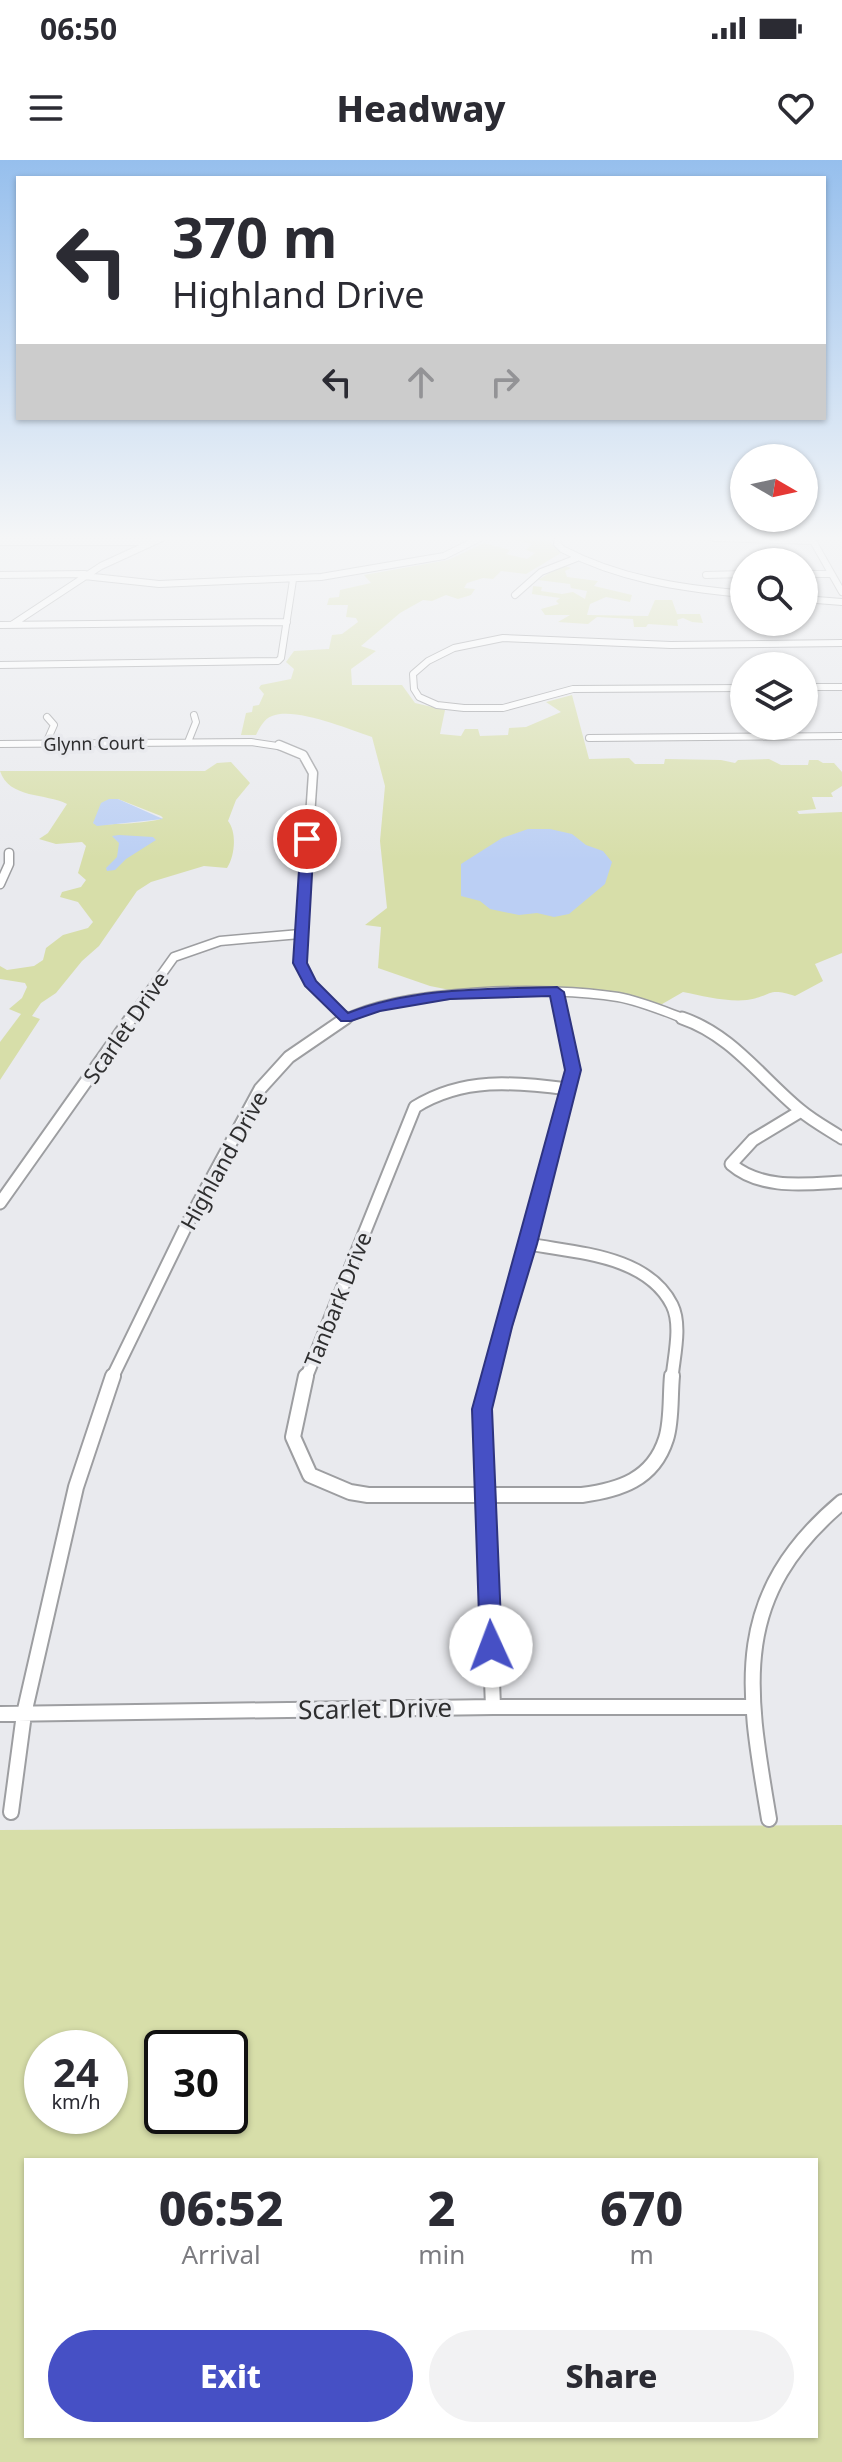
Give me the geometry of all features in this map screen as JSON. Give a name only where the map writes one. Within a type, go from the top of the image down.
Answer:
[{"type":"street","points":[[0,665],[278,661],[283,645]]},
{"type":"street","points":[[461,645],[425,662],[413,674],[413,688],[426,701],[489,708],[510,707],[548,693],[573,689],[730,688]]},
{"type":"street","points":[[818,687],[842,687]]},
{"type":"street","points":[[188,742],[196,722],[194,715]]},
{"type":"street","points":[[46,743],[54,725],[47,717]]},
{"type":"street","points":[[589,738],[842,736]]},
{"type":"street","name":"Glynn Court","points":[[0,744],[264,742],[287,747],[309,760],[312,785],[300,963],[310,983],[346,1018]]},
{"type":"street","points":[[0,884],[9,864],[9,853]]},
{"type":"street","name":"Scarlet Drive","points":[[0,1203],[174,957],[214,940],[241,935],[300,934]]},
{"type":"street","points":[[493,1707],[482,1409],[529,1244],[573,1070],[557,992]]},
{"type":"street","name":"Highland Drive","points":[[11,1812],[24,1714],[76,1487],[108,1387],[186,1226],[260,1089],[289,1057],[346,1018],[376,1007],[450,995],[557,992],[620,997],[700,1024],[731,1044],[801,1111],[842,1138]]},
{"type":"street","name":"Tanbark Drive","points":[[486,1496],[368,1495],[310,1475],[293,1437],[296,1412],[306,1377],[415,1107],[432,1094],[452,1087],[487,1083],[568,1089]]},
{"type":"street","points":[[801,1111],[772,1126],[736,1156],[731,1164],[737,1173],[758,1181],[842,1182]]},
{"type":"street","points":[[486,1496],[582,1495],[614,1491],[644,1475],[666,1440],[677,1331],[673,1306],[658,1286],[639,1271],[614,1261],[529,1244]]},
{"type":"street","points":[[769,1819],[751,1707],[753,1651],[771,1589],[790,1553],[842,1502]]},
{"type":"street","name":"Scarlet Drive","points":[[0,1714],[493,1707],[751,1707]]},
{"type":"green space","points":[[330,645],[362,645],[376,651],[351,669],[352,685],[402,685],[415,703],[445,710],[440,734],[461,736],[465,729],[478,729],[480,736],[508,735],[509,728],[526,727],[561,712],[546,702],[572,695],[589,759],[629,758],[635,764],[664,764],[665,759],[735,763],[738,760],[769,759],[781,765],[808,765],[809,760],[834,763],[842,772],[842,786],[831,793],[833,797],[812,797],[816,809],[797,811],[799,814],[842,812],[842,953],[815,964],[823,981],[795,996],[774,992],[747,1000],[683,992],[657,1007],[589,993],[470,994],[430,986],[378,968],[381,927],[365,925],[387,908],[380,841],[385,786],[372,737],[294,714],[272,716],[256,735],[241,735],[246,713],[259,705],[264,694],[259,688],[261,685],[291,679],[294,669],[286,662],[294,651],[329,649]]},
{"type":"green space","points":[[231,762],[250,783],[236,800],[228,821],[234,844],[227,868],[204,866],[151,882],[137,891],[99,946],[82,961],[56,993],[41,1003],[32,1016],[40,1019],[0,1080],[0,1042],[21,1014],[9,1009],[22,998],[27,987],[25,983],[0,979],[0,966],[7,970],[34,966],[43,960],[46,948],[63,935],[88,928],[93,922],[78,902],[60,897],[62,892],[81,887],[86,880],[78,873],[86,846],[82,842],[56,844],[39,839],[48,833],[67,804],[20,791],[5,780],[0,771],[205,771],[217,763]],"holes":[[[118,799],[163,818],[158,820],[139,823],[93,823]]]},
{"type":"green space","points":[[842,1825],[842,2462],[0,2462],[0,1830]]},
{"type":"water","points":[[118,799],[163,819],[97,826],[93,823],[101,803]]},
{"type":"water","points":[[528,829],[550,829],[572,834],[586,845],[603,851],[612,862],[605,884],[569,914],[554,917],[490,909],[480,901],[461,896],[461,864],[502,838]]},
{"type":"water","points":[[112,836],[153,837],[156,840],[115,870],[107,871],[106,868],[117,857],[119,843]]},
{"type":"route","points":[[307,839],[300,963],[310,983],[346,1018],[376,1007],[450,995],[557,992],[573,1070],[529,1244],[482,1409],[491,1646]]}]
